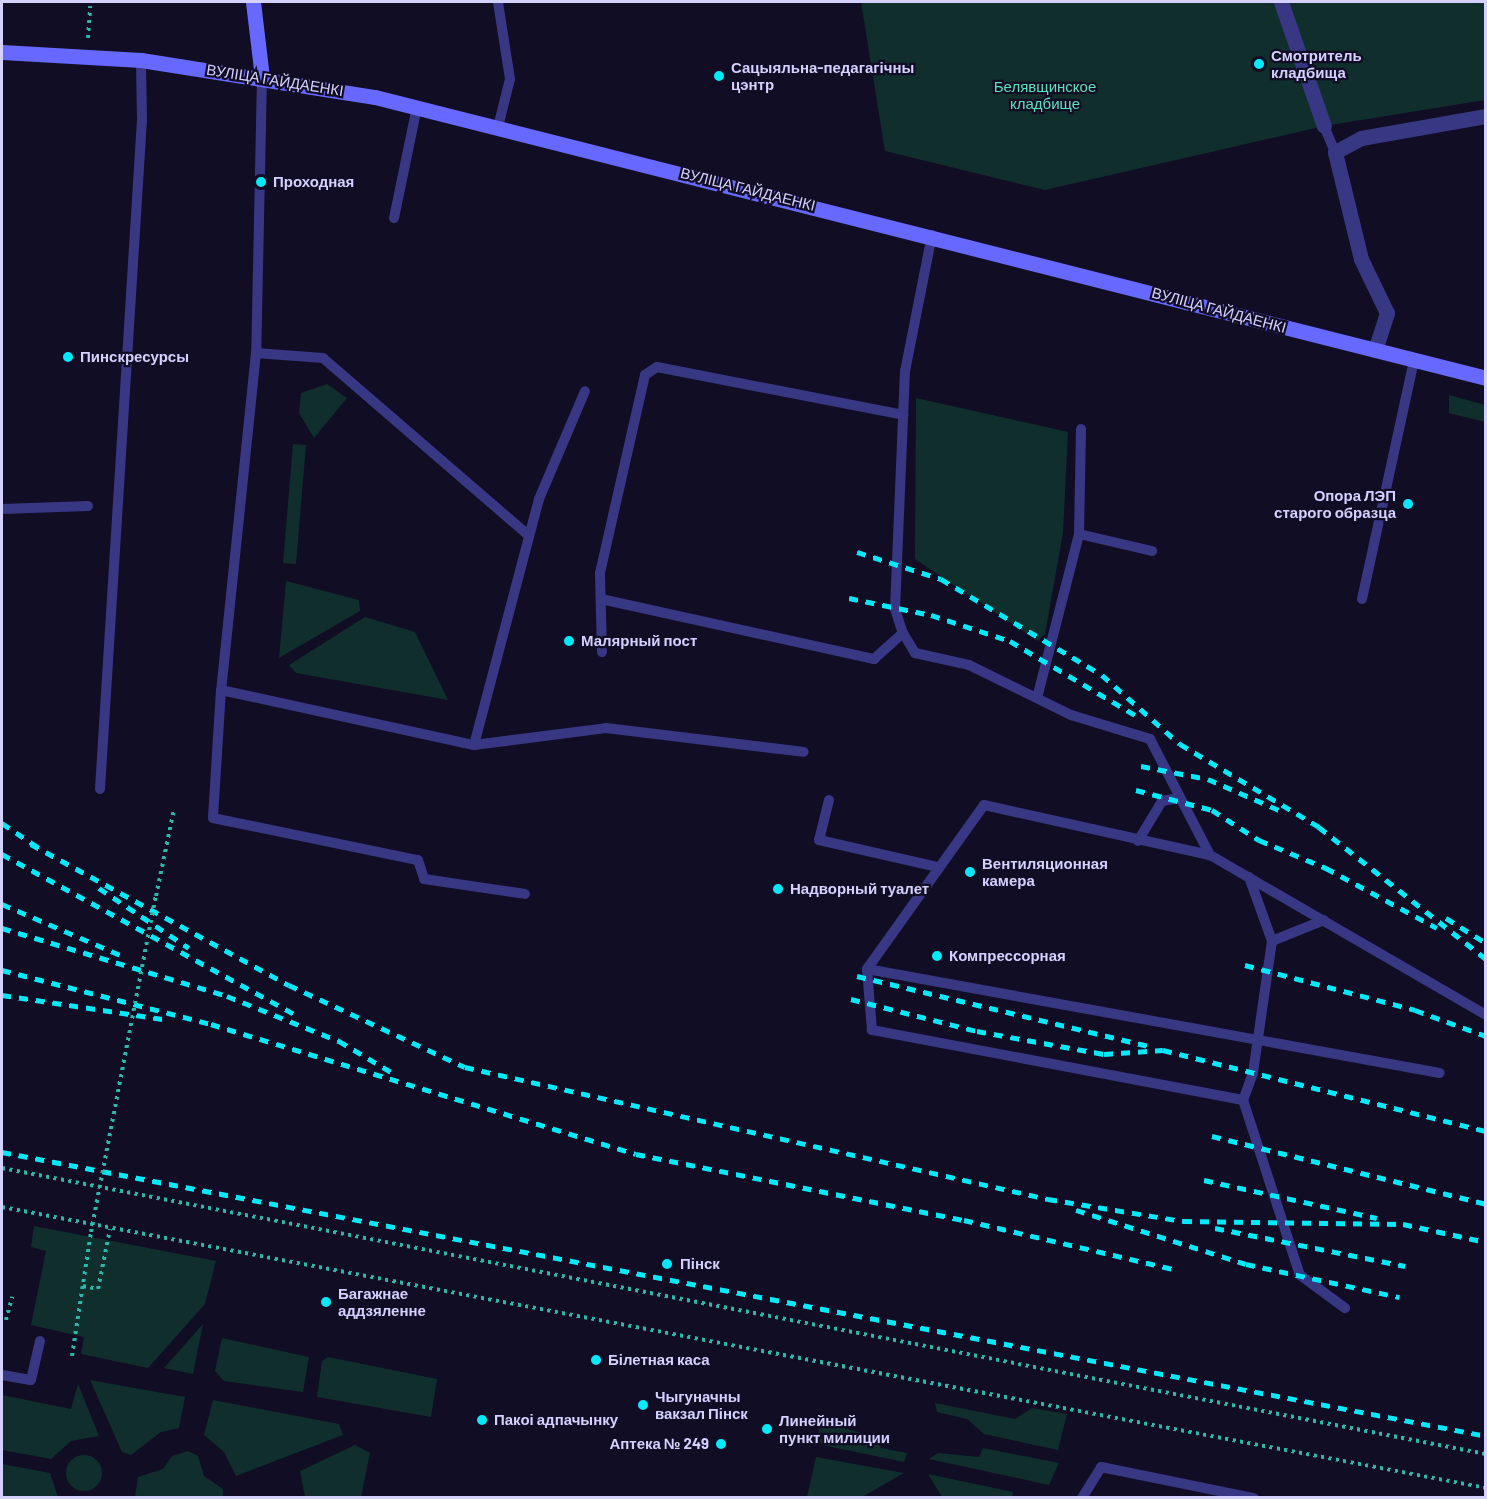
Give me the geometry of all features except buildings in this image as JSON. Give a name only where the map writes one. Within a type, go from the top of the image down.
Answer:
[{"type":"street","points":[[253,2],[262,77]]},
{"type":"street","points":[[1281,2],[1324,126]]},
{"type":"street","name":"ВУЛІЦА ГАЙДАЕНКІ","points":[[2,52],[141,60],[262,77],[417,107],[932,235],[1485,378]]},
{"type":"street","points":[[1375,350],[1387,313],[1361,259],[1335,152],[1361,138],[1485,116]]},
{"type":"lane","points":[[498,2],[510,79],[498,127]]},
{"type":"lane","points":[[100,789],[142,120],[141,60]]},
{"type":"lane","points":[[262,77],[256,353],[221,690],[213,818],[418,860],[424,879],[525,894]]},
{"type":"lane","points":[[394,218],[417,107]]},
{"type":"lane","points":[[1324,126],[1335,152]]},
{"type":"lane","points":[[932,235],[908,336],[895,609],[903,633],[915,653],[969,665],[1071,715],[1150,739],[1179,798],[1190,807],[1210,855]]},
{"type":"lane","points":[[256,353],[324,358],[528,535]]},
{"type":"lane","points":[[1362,599],[1414,360]]},
{"type":"lane","points":[[602,652],[600,573],[636,398],[645,375],[657,367],[903,415]]},
{"type":"lane","points":[[474,745],[528,535],[585,391]]},
{"type":"lane","points":[[1037,698],[1079,534],[1081,429]]},
{"type":"lane","points":[[2,509],[88,506]]},
{"type":"lane","points":[[1079,534],[1152,551]]},
{"type":"lane","points":[[601,599],[874,659],[903,633]]},
{"type":"lane","points":[[221,690],[474,745],[606,728],[804,752]]},
{"type":"lane","points":[[1138,841],[1162,801],[1179,798]]},
{"type":"lane","points":[[828,800],[819,840],[938,867]]},
{"type":"lane","points":[[1243,1100],[872,1030],[867,969],[984,805],[1138,841],[1210,855],[1485,1015]]},
{"type":"lane","points":[[1249,877],[1272,941],[1254,1040],[1253,1073],[1243,1100],[1300,1275],[1345,1308]]},
{"type":"lane","points":[[1272,941],[1324,921]]},
{"type":"lane","points":[[867,969],[1440,1073]]},
{"type":"lane","points":[[2,1375],[31,1380],[40,1341]]},
{"type":"lane","points":[[1082,1497],[1101,1467],[1254,1497]]},
{"type":"path","points":[[86,57],[90,6]]},
{"type":"path","points":[[72,1356],[83,1286],[174,809]]},
{"type":"path","points":[[2,1168],[1485,1454]]},
{"type":"path","points":[[2,1208],[385,1276],[1485,1488]]},
{"type":"path","points":[[83,1286],[98,1288],[110,1229]]},
{"type":"path","points":[[6,1320],[12,1297]]},
{"type":"green space","name":"Белявщинское кладбище","points":[[861,2],[1485,2],[1485,100],[1324,126],[1045,190],[885,151]]},
{"type":"green space","points":[[327,384],[347,398],[314,438],[299,413],[301,393]]},
{"type":"green space","points":[[1449,395],[1485,405],[1485,422],[1449,413]]},
{"type":"green space","points":[[916,398],[1068,432],[1063,533],[1045,634],[1038,641],[915,559]]},
{"type":"green space","points":[[293,444],[306,445],[296,564],[283,563]]},
{"type":"green space","points":[[286,581],[359,600],[360,611],[279,658]]},
{"type":"green space","points":[[365,617],[415,632],[448,700],[296,673],[289,665]]},
{"type":"green space","points":[[34,1226],[216,1261],[205,1304],[148,1368],[81,1354],[84,1337],[31,1325],[46,1251],[31,1247]]},
{"type":"green space","points":[[203,1324],[193,1374],[164,1368]]},
{"type":"green space","points":[[222,1338],[309,1357],[303,1392],[224,1381],[215,1371]]},
{"type":"green space","points":[[328,1357],[437,1379],[431,1417],[317,1397],[322,1361]]},
{"type":"green space","points":[[90,1380],[185,1397],[179,1428],[161,1432],[131,1455],[122,1452]]},
{"type":"green space","points":[[78,1384],[99,1436],[71,1441],[51,1459],[2,1450],[2,1395],[71,1409]]},
{"type":"green space","points":[[213,1400],[339,1424],[343,1435],[236,1476],[224,1452],[204,1435]]},
{"type":"green space","points":[[935,1403],[1015,1419],[1032,1408],[1067,1414],[1058,1450],[984,1434],[967,1419],[937,1412]]},
{"type":"green space","points":[[820,1422],[874,1436],[881,1448],[907,1453],[904,1462],[822,1445],[818,1437]]},
{"type":"green space","points":[[355,1445],[370,1453],[361,1497],[305,1497],[300,1471]]},
{"type":"green space","points":[[983,1448],[1059,1463],[1049,1485],[929,1459],[938,1453],[979,1457]]},
{"type":"green space","points":[[188,1451],[198,1456],[204,1476],[223,1489],[223,1497],[135,1497],[138,1477],[163,1469],[172,1456]]},
{"type":"green space","points":[[84,1455],[96,1461],[102,1473],[96,1485],[84,1491],[72,1485],[66,1473],[72,1461]]},
{"type":"green space","points":[[816,1457],[904,1473],[862,1497],[807,1497]]},
{"type":"green space","points":[[2,1464],[50,1473],[58,1497],[2,1497]]},
{"type":"green space","points":[[928,1474],[1013,1492],[1012,1497],[942,1497]]},
{"type":"railway","points":[[857,552],[941,579],[1102,675],[1180,744],[1319,827],[1486,959]]},
{"type":"railway","points":[[849,598],[931,615],[1010,641],[1140,718]]},
{"type":"railway","points":[[1141,766],[1208,779],[1286,813]]},
{"type":"railway","points":[[1136,790],[1212,810],[1259,840],[1326,868],[1437,928]]},
{"type":"railway","points":[[2,823],[39,848]]},
{"type":"railway","points":[[31,844],[289,985],[465,1067],[1048,1199],[1183,1221],[1403,1224],[1486,1242]]},
{"type":"railway","points":[[2,854],[296,1015]]},
{"type":"railway","points":[[99,888],[189,948]]},
{"type":"railway","points":[[2,904],[123,956]]},
{"type":"railway","points":[[1446,918],[1486,943]]},
{"type":"railway","points":[[2,928],[227,996],[339,1041],[391,1072]]},
{"type":"railway","points":[[1245,965],[1415,1010],[1486,1036]]},
{"type":"railway","points":[[2,970],[211,1024],[636,1154],[964,1220],[1177,1270]]},
{"type":"railway","points":[[857,976],[1152,1047]]},
{"type":"railway","points":[[2,995],[169,1020]]},
{"type":"railway","points":[[851,999],[977,1031],[1104,1054],[1163,1050],[1486,1131]]},
{"type":"railway","points":[[1212,1136],[1486,1204]]},
{"type":"railway","points":[[2,1152],[1486,1436]]},
{"type":"railway","points":[[1204,1180],[1377,1218]]},
{"type":"railway","points":[[1076,1210],[1246,1264],[1399,1297]]},
{"type":"railway","points":[[1215,1228],[1405,1266]]},
{"type":"place","name":"Смотритель кладбища","points":[[1259,64]]},
{"type":"place","name":"Сацыяльна-педагагічны цэнтр","points":[[719,76]]},
{"type":"place","name":"Проходная","points":[[261,182]]},
{"type":"place","name":"Пинскресурсы","points":[[68,357]]},
{"type":"place","name":"Опора ЛЭП старого образца","points":[[1408,504]]},
{"type":"place","name":"Малярный пост","points":[[569,641]]},
{"type":"place","name":"Вентиляционная камера","points":[[970,872]]},
{"type":"place","name":"Надворный туалет","points":[[778,889]]},
{"type":"place","name":"Компрессорная","points":[[937,956]]},
{"type":"place","name":"Пінск","points":[[667,1264]]},
{"type":"place","name":"Багажнае аддзяленне","points":[[326,1302]]},
{"type":"place","name":"Білетная каса","points":[[596,1360]]},
{"type":"place","name":"Чыгуначны вакзал Пінск","points":[[643,1405]]},
{"type":"place","name":"Пакоі адпачынку","points":[[482,1420]]},
{"type":"place","name":"Линейный пункт милиции","points":[[767,1429]]},
{"type":"place","name":"Аптека № 249","points":[[721,1444]]}]
